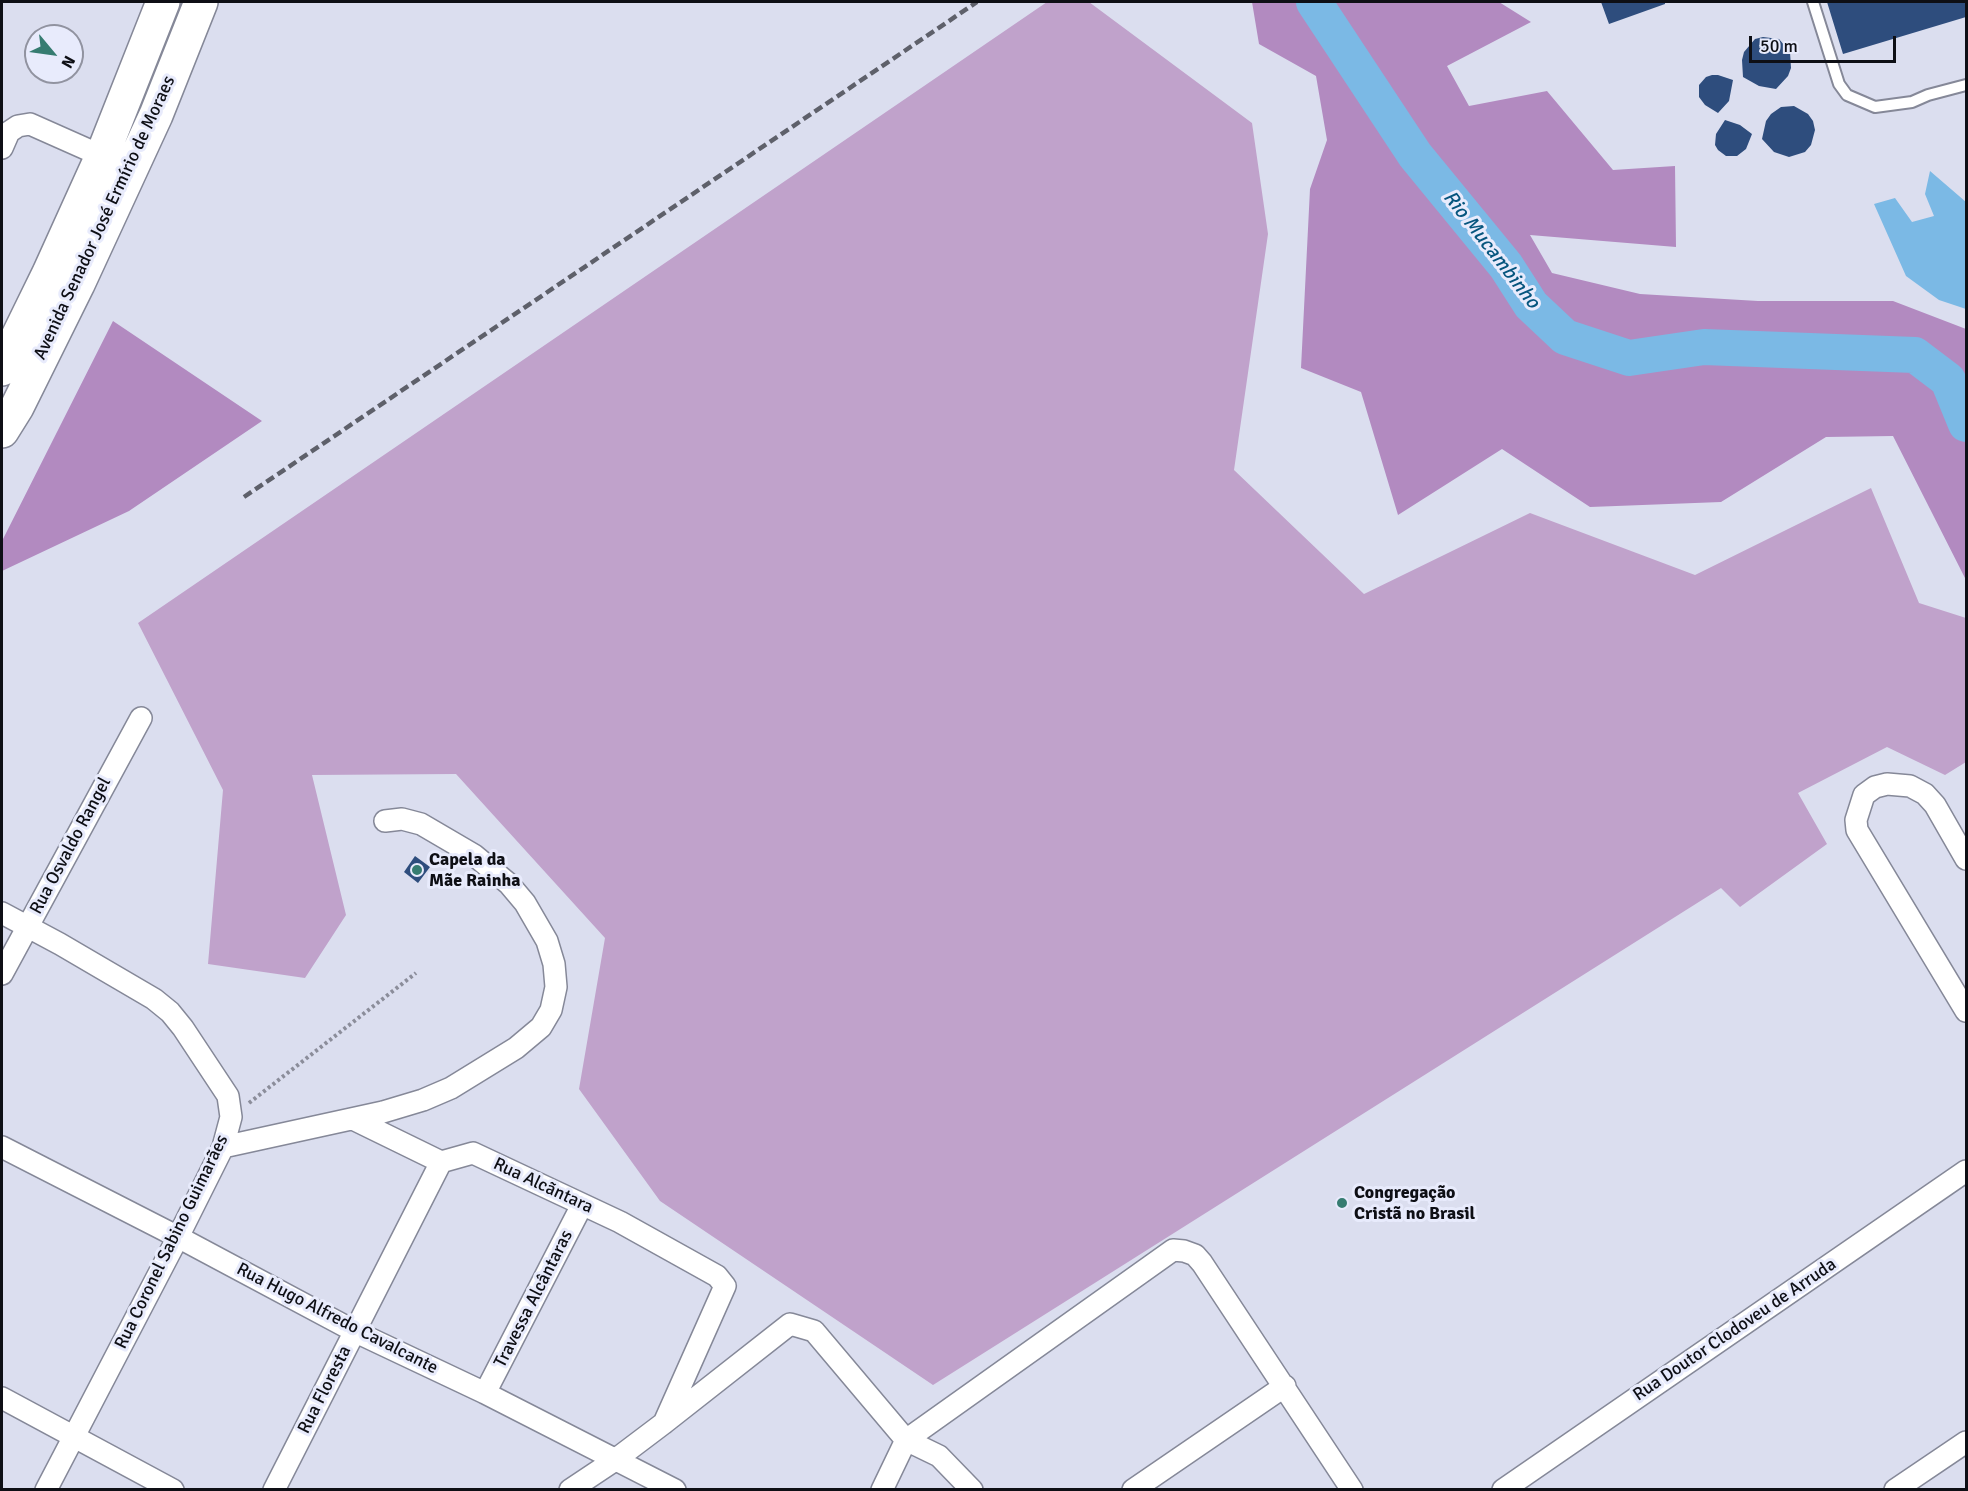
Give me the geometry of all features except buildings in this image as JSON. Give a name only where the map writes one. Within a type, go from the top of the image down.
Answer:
[{"type":"main road","name":"Avenida Senador José Ermírio de Moraes","points":[[2,369],[102,156],[163,2]]},
{"type":"main road","name":"Avenida Senador José Ermírio de Moraes","points":[[2,431],[17,407],[83,274],[156,115],[201,2]]},
{"type":"street","points":[[2,148],[9,132],[18,126],[30,124],[102,156]]},
{"type":"street","name":"Rua Osvaldo Rangel","points":[[2,974],[141,718]]},
{"type":"street","points":[[1966,859],[1935,805],[1925,794],[1910,786],[1893,784],[1875,787],[1864,795],[1856,820],[1857,830],[1966,1011]]},
{"type":"street","points":[[223,1147],[352,1119],[423,1100],[451,1088],[516,1048],[541,1027],[551,1010],[556,987],[554,964],[547,941],[525,903],[509,884],[474,855],[421,824],[402,819],[385,820]]},
{"type":"street","name":"Rua Coronel Sabino Guimarães","points":[[2,913],[154,999],[170,1012],[228,1096],[231,1118],[223,1147],[46,1490]]},
{"type":"street","points":[[352,1119],[441,1162]]},
{"type":"street","name":"Rua Hugo Alfredo Cavalcante","points":[[2,1147],[356,1332],[485,1393],[675,1490]]},
{"type":"street","name":"Rua Alcãntara","points":[[441,1162],[473,1153],[620,1222],[717,1276],[725,1286],[664,1423]]},
{"type":"street","name":"Rua Floresta","points":[[274,1490],[441,1162]]},
{"type":"street","name":"Rua Doutor Clodoveu de Arruda","points":[[1503,1490],[1966,1171]]},
{"type":"street","name":"Travessa Alcântaras","points":[[485,1393],[582,1204]]},
{"type":"street","points":[[882,1490],[906,1440],[1173,1250],[1195,1255],[1202,1263],[1352,1490]]},
{"type":"street","points":[[570,1490],[615,1460],[790,1324],[814,1331],[906,1440],[939,1456],[972,1490]]},
{"type":"street","points":[[1133,1490],[1285,1386]]},
{"type":"street","points":[[2,1398],[173,1490]]},
{"type":"street","points":[[1895,1490],[1966,1442]]},
{"type":"lane","points":[[1813,2],[1839,84],[1847,95],[1875,107],[1912,102],[1928,95],[1966,85]]},
{"type":"path","points":[[231,1118],[416,973]]},
{"type":"shaded area","points":[[1047,2],[1089,2],[1252,123],[1268,234],[1234,470],[1364,594],[1530,513],[1695,575],[1871,488],[1919,603],[1966,618],[1966,762],[1945,775],[1887,747],[1798,793],[1827,844],[1740,907],[1721,888],[933,1385],[660,1201],[579,1089],[605,938],[456,774],[312,775],[346,915],[305,978],[208,964],[223,790],[138,623]]},
{"type":"shaded area","points":[[1252,2],[1499,2],[1531,22],[1447,66],[1469,106],[1547,91],[1613,170],[1675,166],[1676,247],[1530,235],[1552,273],[1640,294],[1758,301],[1893,301],[1966,329],[1966,580],[1893,436],[1826,437],[1721,502],[1590,507],[1502,449],[1398,515],[1361,392],[1301,368],[1310,189],[1327,140],[1316,76],[1259,44]]},
{"type":"shaded area","points":[[113,321],[262,421],[129,511],[2,571],[2,541]]},
{"type":"water","points":[[1930,171],[1966,202],[1966,309],[1939,300],[1906,276],[1874,204],[1895,198],[1912,222],[1934,216],[1925,194]]},
{"type":"waterway","name":"Rio Mucambinho","points":[[1314,2],[1415,155],[1506,266],[1531,305],[1565,337],[1629,358],[1704,347],[1915,355],[1948,380],[1966,424]]},
{"type":"railway","points":[[244,497],[977,2]]},
{"type":"place","name":"Capela da Mãe Rainha","points":[[417,870]]},
{"type":"place","name":"Congregação Cristã no Brasil","points":[[1342,1203]]}]
